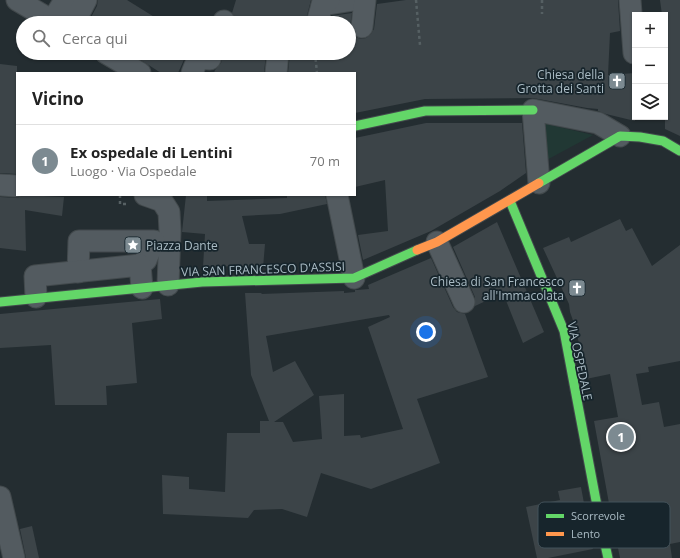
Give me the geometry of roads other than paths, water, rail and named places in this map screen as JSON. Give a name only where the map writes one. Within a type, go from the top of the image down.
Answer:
[{"type":"street","points":[[17,0],[44,16]]},
{"type":"street","points":[[57,16],[65,0]]},
{"type":"street","points":[[78,16],[86,0]]},
{"type":"street","points":[[323,9],[354,0]]},
{"type":"street","points":[[362,27],[365,0]]},
{"type":"street","points":[[630,0],[634,48]]},
{"type":"street","points":[[192,72],[197,60]]},
{"type":"street","points":[[276,72],[277,60]]},
{"type":"street","points":[[356,126],[425,111],[533,110],[598,123],[620,136],[640,137],[663,141],[680,151]]},
{"type":"street","points":[[533,110],[539,182]]},
{"type":"street","name":"VIA SAN FRANCESCO D'ASSISI","points":[[0,302],[36,297],[202,282],[354,278],[437,242],[620,136]]},
{"type":"street","points":[[0,185],[16,186]]},
{"type":"street","points":[[148,196],[162,201],[169,212],[170,231],[168,285]]},
{"type":"street","points":[[337,196],[354,278]]},
{"type":"street","name":"VIA OSPEDALE","points":[[510,201],[564,331],[596,502]]},
{"type":"street","points":[[36,297],[35,276],[78,272],[140,266],[146,260],[154,242],[79,241],[78,272]]},
{"type":"street","points":[[437,242],[464,302]]},
{"type":"street","points":[[140,266],[142,288]]},
{"type":"street","points":[[0,497],[14,558]]},
{"type":"street","points":[[606,548],[608,558]]},
{"type":"place","name":"Chiesa della Grotta dei Santi","points":[[617,81]]},
{"type":"place","name":"Piazza Dante","points":[[133,245]]},
{"type":"place","name":"Chiesa di San Francesco all'Immacolata","points":[[577,288]]},
{"type":"place","name":"Ex ospedale di Lentini","points":[[621,437]]}]
